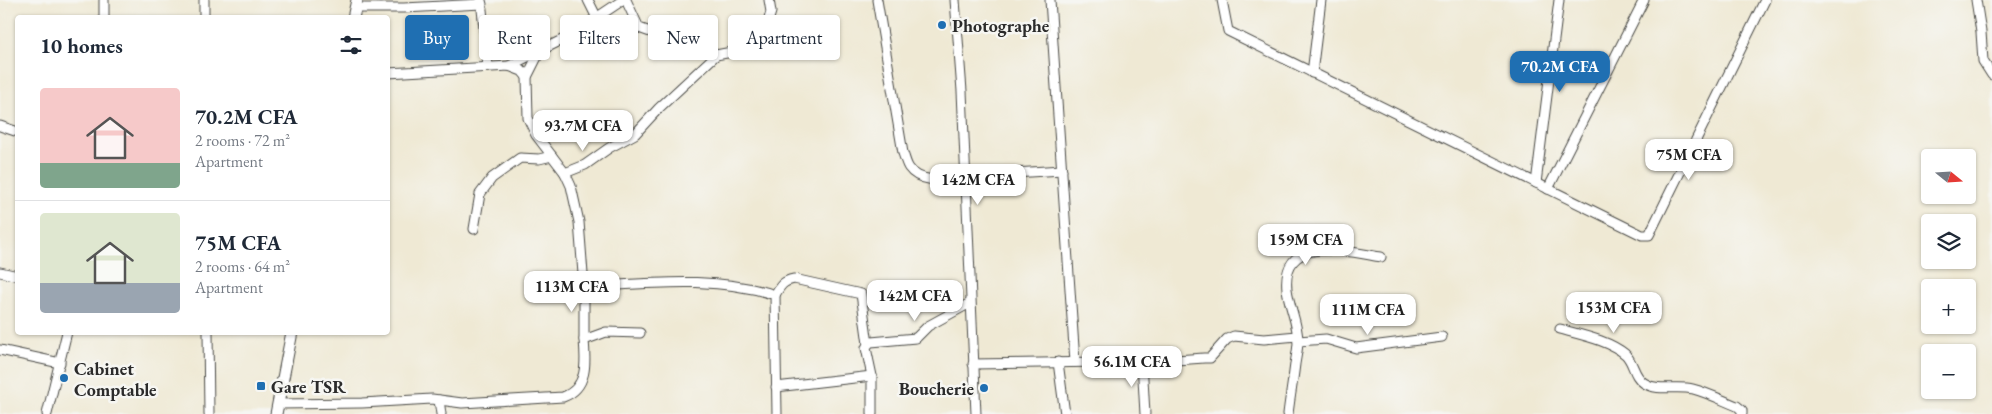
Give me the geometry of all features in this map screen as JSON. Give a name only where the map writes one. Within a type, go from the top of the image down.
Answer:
[{"type":"main road","points":[[277,409],[291,335]]},
{"type":"street","points":[[104,0],[104,15]]},
{"type":"street","points":[[204,0],[204,15]]},
{"type":"street","points":[[588,0],[596,15]]},
{"type":"street","points":[[602,15],[624,0],[639,28],[648,31]]},
{"type":"street","points":[[718,54],[737,50],[747,46],[756,39],[770,18],[769,0]]},
{"type":"street","points":[[877,0],[903,153],[908,167],[916,175],[926,178],[965,178],[1062,170]]},
{"type":"street","points":[[956,0],[976,414]]},
{"type":"street","points":[[1050,0],[1075,362]]},
{"type":"street","points":[[1222,0],[1228,30],[1642,235],[1649,235],[1765,0]]},
{"type":"street","points":[[1312,73],[1321,0]]},
{"type":"street","points":[[1536,183],[1559,0]]},
{"type":"street","points":[[1548,189],[1644,0]]},
{"type":"street","points":[[1976,0],[1982,32],[1983,61],[1992,75]]},
{"type":"street","points":[[355,8],[481,2],[488,67]]},
{"type":"street","points":[[390,73],[509,66],[522,60]]},
{"type":"street","points":[[277,409],[439,400],[462,403],[556,398],[576,391],[582,382],[585,369],[584,287],[579,222],[575,199],[565,173],[536,135],[530,124],[527,111],[527,77],[535,60]]},
{"type":"street","points":[[565,173],[585,166],[609,148],[636,134],[659,108],[710,60]]},
{"type":"street","points":[[509,66],[522,71],[527,77]]},
{"type":"street","points":[[0,126],[15,131]]},
{"type":"street","points":[[474,229],[480,194],[492,178],[520,158],[539,159],[552,156]]},
{"type":"street","points":[[1288,414],[1298,339],[1287,288],[1287,277],[1291,266],[1297,258],[1308,251],[1321,249],[1381,257]]},
{"type":"street","points":[[0,272],[15,275]]},
{"type":"street","points":[[777,414],[775,295],[781,285],[787,280],[794,279],[859,293],[862,297],[868,344],[866,348],[872,376],[872,414]]},
{"type":"street","points":[[584,287],[694,282],[762,291],[775,295]]},
{"type":"street","points":[[868,344],[871,342],[916,338],[928,326],[970,303]]},
{"type":"street","points":[[1560,328],[1616,348],[1626,354],[1637,377],[1644,383],[1661,388],[1691,389],[1737,406],[1742,410],[1742,414]]},
{"type":"street","points":[[584,340],[606,332],[640,333]]},
{"type":"street","points":[[48,414],[66,335]]},
{"type":"street","points":[[208,335],[209,414]]},
{"type":"street","points":[[973,364],[1210,358],[1227,339],[1234,336],[1264,339],[1326,339],[1356,348],[1442,337]]},
{"type":"street","points":[[0,350],[60,363]]},
{"type":"street","points":[[1142,361],[1145,414]]},
{"type":"street","points":[[1058,362],[1065,414]]},
{"type":"street","points":[[776,387],[872,376]]},
{"type":"street","points":[[439,400],[441,414]]},
{"type":"place","name":"Photographe","points":[[942,25]]},
{"type":"place","name":"Cabinet Comptable","points":[[64,378]]},
{"type":"place","name":"Gare TSR","points":[[261,386]]},
{"type":"place","name":"Boucherie","points":[[984,388]]}]
